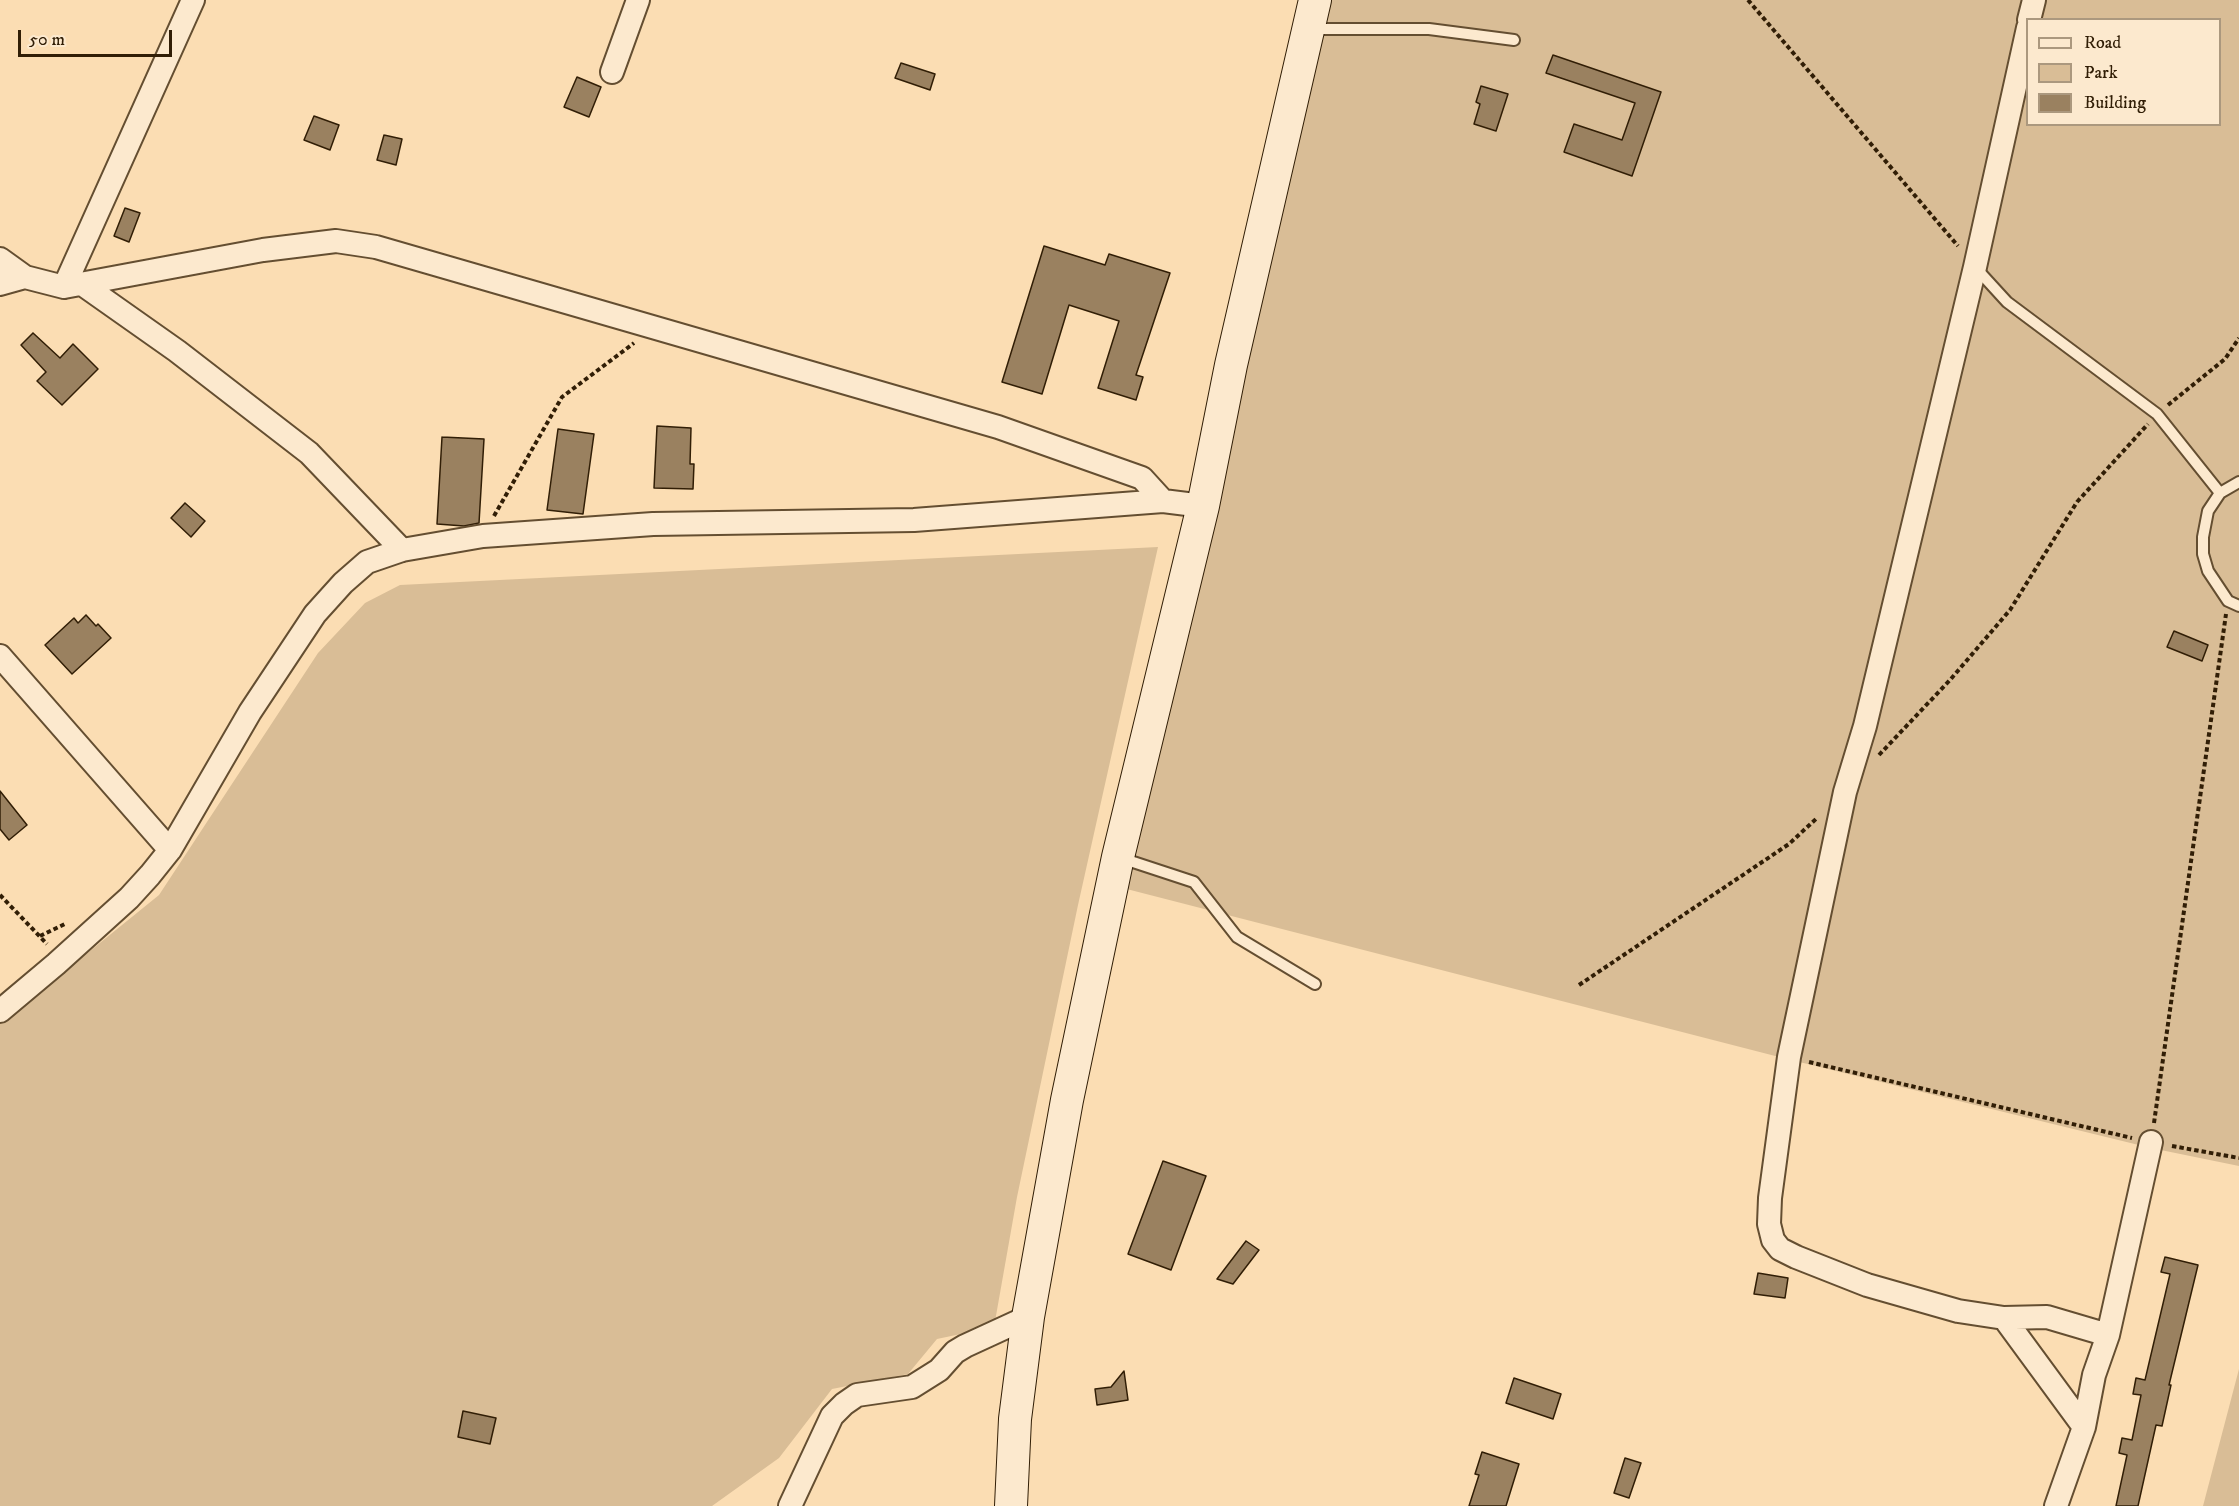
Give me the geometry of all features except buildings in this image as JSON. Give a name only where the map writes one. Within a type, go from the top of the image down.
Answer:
[{"type":"main road","points":[[1011,1506],[1015,1419],[1028,1317],[1067,1100],[1118,857],[1203,506],[1231,365],[1312,14]]},
{"type":"street","points":[[73,285],[193,0]]},
{"type":"street","points":[[612,72],[638,0]]},
{"type":"street","points":[[2030,18],[2034,0]]},
{"type":"street","points":[[2026,37],[1976,267],[1865,726],[1845,792],[1789,1057],[1770,1198],[1770,1224],[1773,1240],[1780,1249],[1868,1285],[1958,1311],[2004,1318],[2047,1317],[2108,1335]]},
{"type":"street","points":[[0,284],[25,277],[73,285],[263,250],[336,241],[376,248],[998,427],[1142,478],[1163,501]]},
{"type":"street","points":[[0,259],[25,277]]},
{"type":"street","points":[[73,285],[177,351],[309,453],[402,550]]},
{"type":"street","points":[[0,1011],[129,898],[170,850],[250,712],[315,614],[342,583],[367,562],[402,550],[483,536],[653,524],[914,520],[1163,501],[1203,506]]},
{"type":"street","points":[[0,656],[170,850]]},
{"type":"street","points":[[2056,1506],[2084,1427],[2094,1375],[2108,1335],[2151,1142]]},
{"type":"street","points":[[790,1506],[832,1416],[844,1404],[857,1395],[912,1388],[939,1370],[955,1352],[1028,1317]]},
{"type":"street","points":[[2004,1318],[2084,1427]]},
{"type":"lane","points":[[1312,14],[1514,40]]},
{"type":"lane","points":[[1976,267],[2007,302],[2157,414],[2220,492]]},
{"type":"lane","points":[[2239,482],[2220,492],[2208,511],[2203,537],[2203,554],[2208,571],[2228,601],[2239,606]]},
{"type":"lane","points":[[1118,857],[1194,882],[1238,937],[1315,984]]},
{"type":"path","points":[[1748,0],[1976,267]]},
{"type":"path","points":[[1877,757],[1950,680],[2010,610],[2077,502],[2157,414],[2226,359],[2239,338]]},
{"type":"path","points":[[483,536],[562,397],[633,343],[645,342]]},
{"type":"path","points":[[2151,1142],[2228,601]]},
{"type":"path","points":[[1579,985],[1789,844],[1845,792]]},
{"type":"path","points":[[0,895],[46,941],[56,964]]},
{"type":"path","points":[[1789,1057],[2151,1142],[2239,1158]]},
{"type":"green space","points":[[1318,0],[2239,0],[2239,1166],[2151,1148],[1783,1058],[1115,886]]},
{"type":"green space","points":[[1158,547],[1078,905],[1017,1197],[994,1327],[937,1339],[908,1374],[832,1389],[779,1458],[712,1506],[0,1506],[0,1024],[159,895],[318,653],[365,603],[400,585]]},
{"type":"green space","points":[[2239,1369],[2239,1506],[2203,1506]]}]
